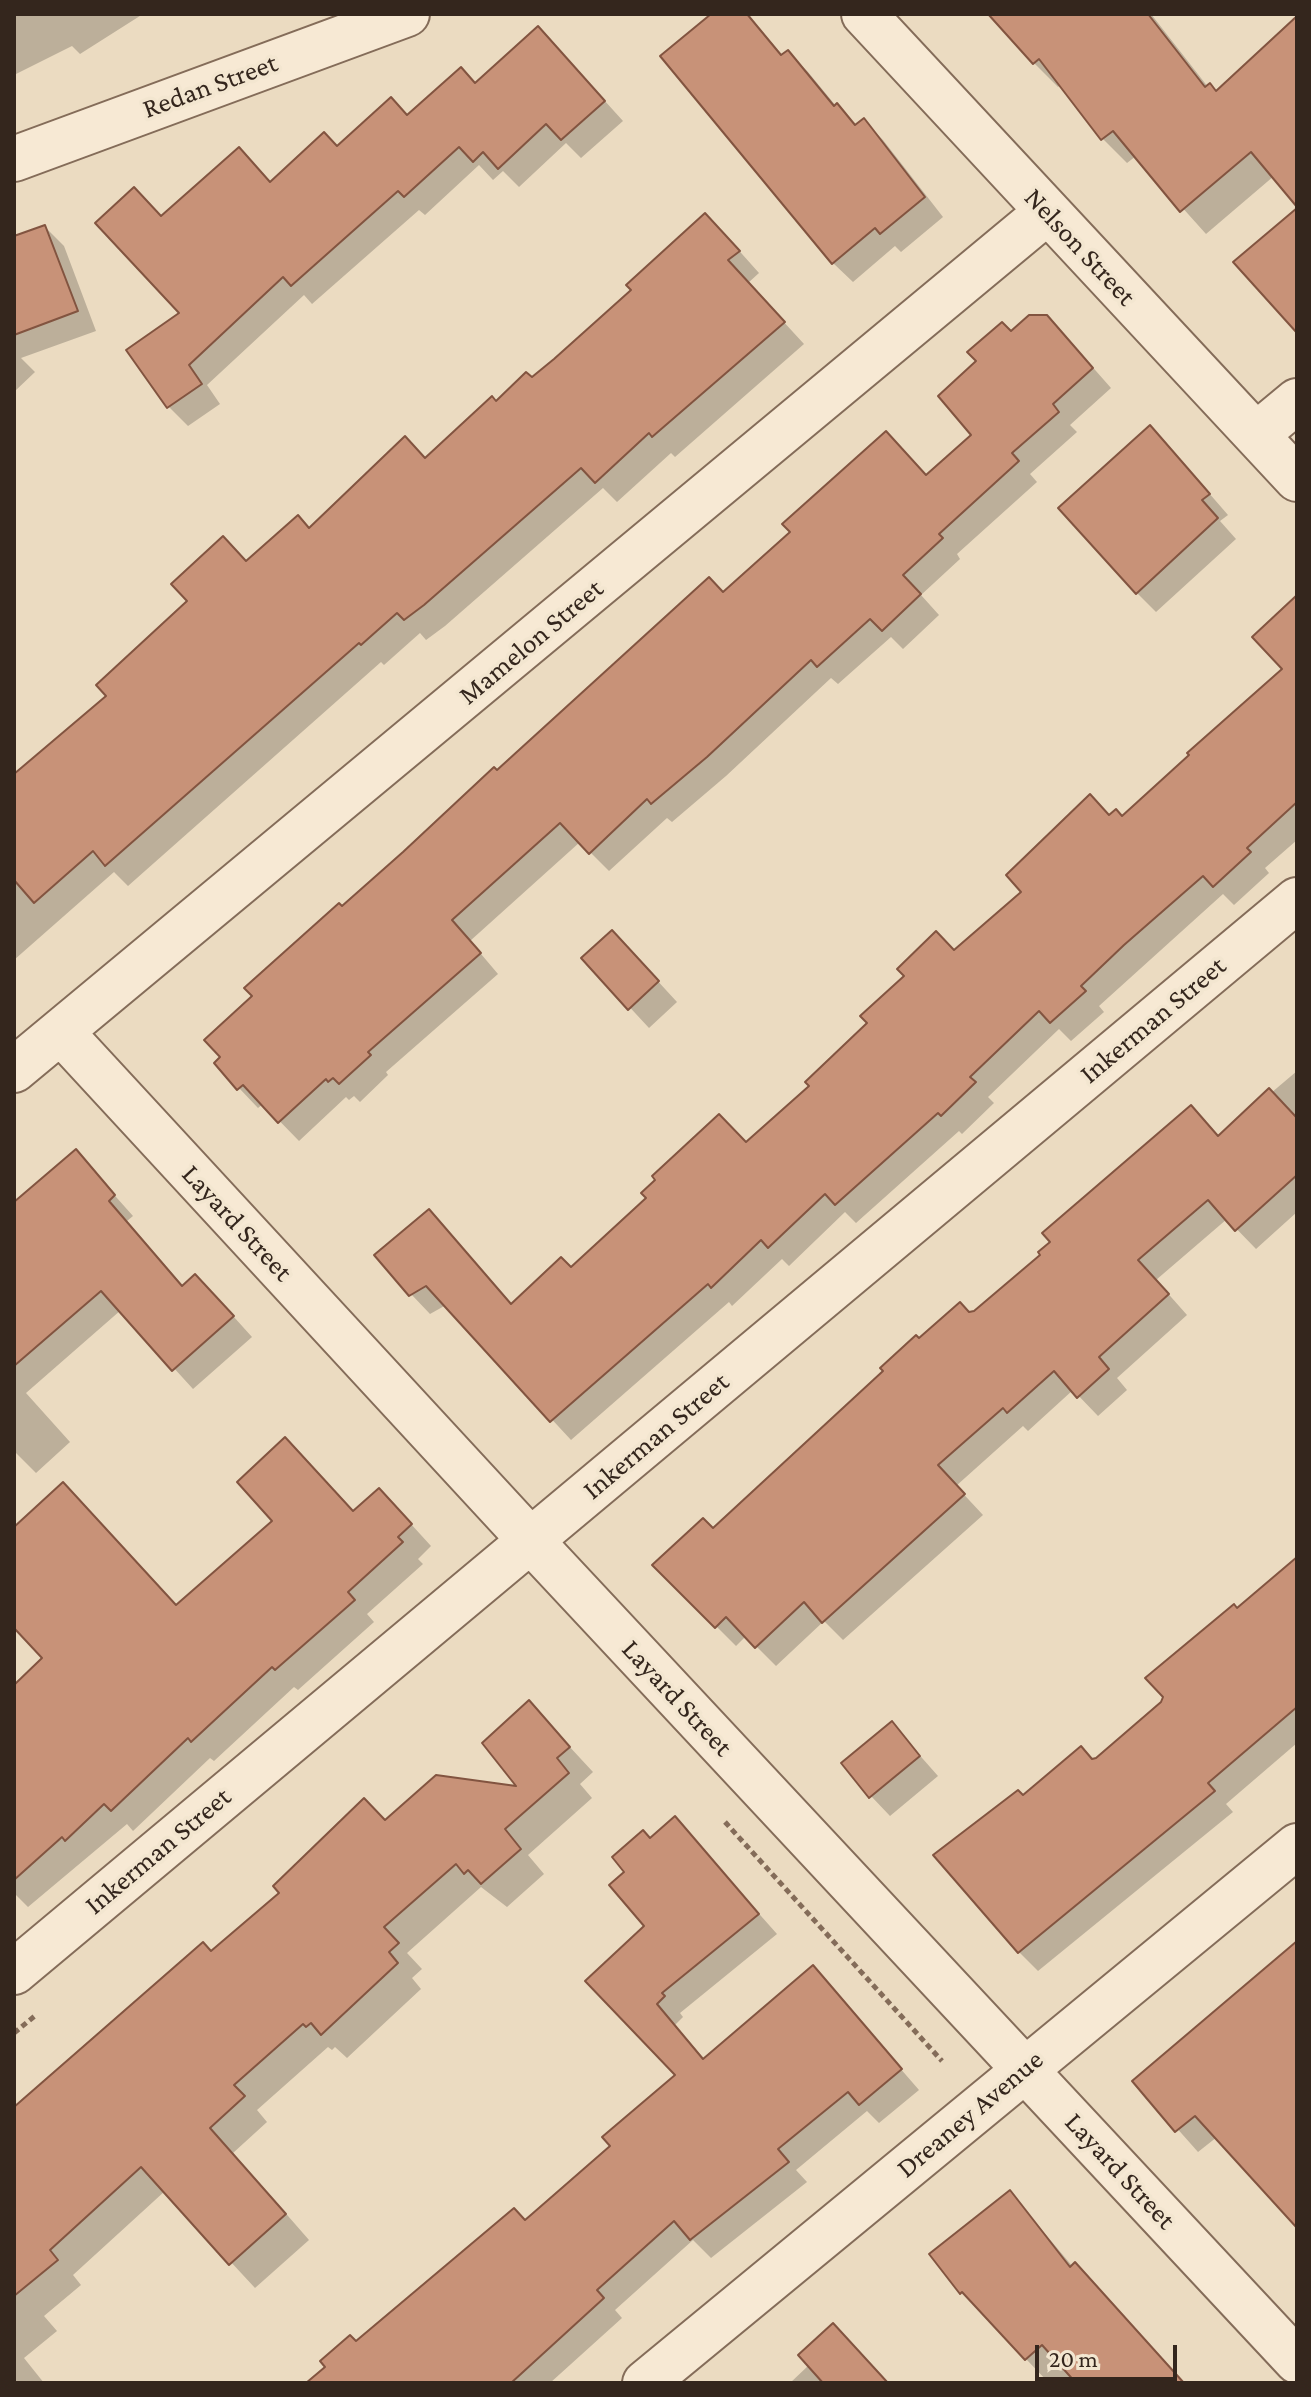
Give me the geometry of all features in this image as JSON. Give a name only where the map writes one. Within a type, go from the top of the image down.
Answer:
[{"type":"street","name":"Redan Street","points":[[14,159],[407,14]]},
{"type":"street","name":"Nelson Street","points":[[864,14],[1297,479]]},
{"type":"street","name":"Mamelon Street","points":[[14,1070],[1047,212]]},
{"type":"street","points":[[1256,435],[1297,401]]},
{"type":"street","name":"Inkerman Street","points":[[14,1972],[1297,900]]},
{"type":"street","name":"Layard Street","points":[[61,1032],[531,1541],[1297,2361]]},
{"type":"street","name":"Dreaney Avenue","points":[[645,2383],[1297,1846]]},
{"type":"path","points":[[717,1813],[942,2061]]},
{"type":"path","points":[[14,2033],[38,2013]]},
{"type":"building","points":[[711,14],[747,14],[781,55],[788,50],[834,106],[837,103],[855,125],[864,118],[925,197],[880,234],[875,228],[832,264],[660,56]]},
{"type":"building","points":[[988,14],[1148,14],[1205,87],[1210,83],[1216,91],[1297,16],[1297,207],[1251,152],[1180,212],[1113,131],[1101,140],[1039,59],[1033,64]]},
{"type":"building","points":[[538,26],[605,101],[561,140],[546,124],[498,169],[483,152],[473,162],[459,147],[404,197],[398,191],[291,286],[283,277],[189,365],[202,384],[167,408],[126,350],[179,313],[95,223],[134,187],[161,216],[239,147],[270,182],[324,132],[337,146],[391,97],[407,115],[461,67],[475,83]]},
{"type":"building","points":[[1297,208],[1297,333],[1233,262]]},
{"type":"building","points":[[705,213],[740,251],[728,260],[785,322],[652,437],[649,433],[595,483],[581,468],[424,605],[404,620],[397,613],[361,645],[359,643],[105,866],[93,851],[34,903],[14,880],[14,774],[106,696],[96,685],[187,601],[171,584],[223,536],[246,561],[298,515],[309,528],[405,436],[425,458],[492,396],[496,401],[526,372],[532,377],[554,359],[631,290],[626,285]]},
{"type":"building","points":[[45,225],[78,311],[14,335],[14,236]]},
{"type":"building","points":[[1029,315],[1047,315],[1093,368],[1053,404],[1059,412],[1012,453],[1019,461],[939,534],[943,538],[903,575],[921,594],[882,631],[870,619],[817,667],[811,660],[707,757],[651,804],[647,799],[589,854],[560,823],[452,920],[481,953],[368,1052],[371,1055],[339,1084],[333,1078],[328,1082],[326,1079],[278,1123],[243,1085],[237,1090],[214,1063],[220,1057],[204,1040],[252,996],[244,988],[339,903],[342,906],[494,767],[497,770],[709,577],[723,592],[790,532],[782,524],[886,431],[926,475],[971,435],[938,396],[976,361],[967,352],[1002,322],[1011,331]]},
{"type":"building","points":[[1150,425],[1210,494],[1202,500],[1218,518],[1136,594],[1058,508]]},
{"type":"building","points":[[1297,595],[1297,802],[1247,848],[1251,852],[1213,887],[1203,876],[1124,945],[1081,986],[1086,991],[1050,1023],[1039,1011],[970,1077],[976,1082],[941,1116],[938,1113],[835,1205],[825,1194],[768,1248],[761,1240],[711,1288],[708,1284],[550,1422],[426,1286],[409,1296],[374,1255],[429,1209],[511,1304],[561,1257],[571,1267],[646,1198],[641,1193],[655,1180],[652,1176],[719,1114],[746,1142],[809,1086],[805,1082],[867,1023],[860,1016],[904,976],[897,969],[936,931],[954,950],[1021,892],[1006,875],[1090,794],[1109,815],[1116,809],[1122,816],[1189,755],[1187,753],[1282,669],[1252,637]]},
{"type":"building","points":[[612,930],[659,981],[628,1010],[581,958]]},
{"type":"building","points":[[1269,1088],[1297,1118],[1297,1175],[1235,1231],[1208,1200],[1138,1260],[1169,1294],[1099,1357],[1109,1369],[1077,1398],[1054,1371],[1007,1413],[1003,1408],[938,1465],[965,1494],[822,1623],[804,1602],[755,1648],[726,1617],[715,1628],[652,1565],[703,1518],[713,1528],[883,1371],[880,1368],[916,1335],[919,1338],[960,1302],[969,1312],[974,1311],[1040,1255],[1038,1252],[1050,1242],[1042,1233],[1191,1105],[1218,1136]]},
{"type":"building","points":[[76,1149],[115,1195],[109,1201],[182,1286],[195,1274],[234,1316],[172,1371],[101,1291],[14,1366],[14,1202]]},
{"type":"building","points":[[285,1437],[353,1511],[379,1488],[412,1524],[398,1537],[403,1542],[348,1592],[355,1600],[275,1670],[272,1667],[191,1742],[188,1738],[111,1811],[104,1804],[65,1841],[62,1837],[14,1880],[14,1685],[42,1658],[14,1628],[14,1527],[63,1482],[176,1605],[272,1521],[237,1482]]},
{"type":"building","points":[[1297,1557],[1297,1707],[1208,1783],[1215,1791],[1018,1953],[933,1855],[1018,1790],[1023,1795],[1081,1746],[1092,1759],[1096,1758],[1161,1702],[1163,1697],[1145,1678],[1234,1604],[1237,1608]]},
{"type":"building","points":[[529,1700],[570,1747],[557,1758],[569,1773],[505,1829],[521,1849],[481,1884],[468,1870],[464,1874],[456,1864],[384,1927],[399,1943],[389,1952],[398,1963],[321,2035],[311,2023],[306,2027],[303,2024],[234,2085],[245,2096],[210,2128],[286,2214],[229,2265],[141,2167],[50,2250],[58,2260],[14,2296],[14,2107],[203,1942],[211,1951],[279,1893],[273,1886],[364,1798],[385,1820],[436,1775],[516,1786],[482,1743]]},
{"type":"building","points":[[892,1721],[920,1756],[869,1798],[841,1763]]},
{"type":"building","points":[[675,1816],[759,1914],[662,1993],[665,1996],[657,2004],[703,2059],[813,1965],[902,2069],[859,2105],[848,2092],[778,2149],[789,2162],[690,2240],[674,2221],[597,2290],[604,2298],[511,2383],[306,2383],[325,2367],[320,2361],[350,2335],[356,2341],[514,2208],[525,2220],[610,2146],[602,2137],[675,2075],[585,1981],[644,1926],[609,1885],[624,1872],[612,1857],[643,1830],[650,1838]]},
{"type":"building","points":[[1297,1941],[1297,2228],[1195,2116],[1175,2132],[1132,2081]]},
{"type":"building","points":[[1010,2190],[1070,2267],[1075,2262],[1184,2383],[1076,2383],[1042,2345],[1025,2360],[962,2292],[960,2294],[929,2254]]},
{"type":"building","points":[[833,2323],[888,2383],[823,2383],[798,2355]]}]
